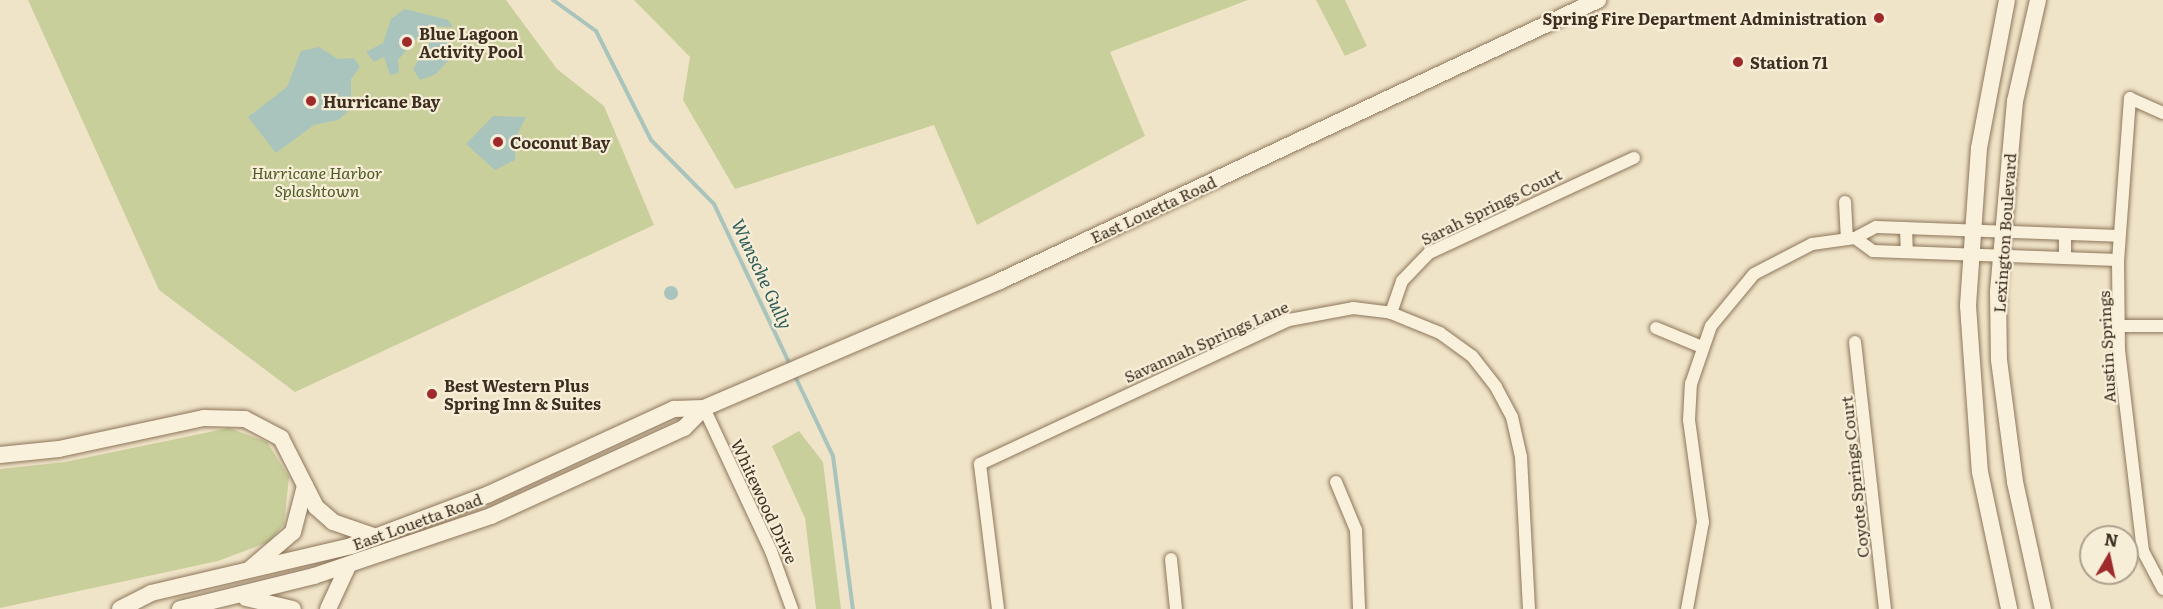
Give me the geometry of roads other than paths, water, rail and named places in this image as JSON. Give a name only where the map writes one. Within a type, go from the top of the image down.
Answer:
[{"type":"main road","name":"East Louetta Road","points":[[180,609],[236,597],[348,566],[458,529],[684,428],[704,408],[812,358],[1000,281],[1598,0]]},
{"type":"main road","name":"Lexington Boulevard","points":[[2007,0],[1986,101],[1969,255],[1975,439],[2009,609]]},
{"type":"main road","name":"Lexington Boulevard","points":[[2038,0],[2015,101],[2002,231],[2000,360],[2007,428],[2043,609]]},
{"type":"main road","name":"East Louetta Road","points":[[120,609],[151,593],[242,574],[376,537],[472,501],[674,409],[704,408]]},
{"type":"main road","points":[[0,455],[59,449],[227,416],[258,423],[281,438],[305,486],[333,522],[376,537]]},
{"type":"main road","points":[[242,574],[293,532],[305,486]]},
{"type":"main road","points":[[458,529],[472,501]]},
{"type":"main road","points":[[328,609],[348,566]]},
{"type":"main road","points":[[236,597],[293,609]]},
{"type":"street","name":"Austin Springs","points":[[2163,113],[2130,98],[2118,260],[2119,326],[2143,551],[2163,589]]},
{"type":"street","name":"Sarah Springs Court","points":[[1391,313],[1402,281],[1429,253],[1634,158]]},
{"type":"street","points":[[1845,202],[1851,238],[1873,251],[2118,260]]},
{"type":"street","points":[[1687,609],[1703,538],[1689,420],[1691,384],[1702,347],[1716,318],[1759,269],[1812,244],[1851,238],[1876,227],[2119,236]]},
{"type":"street","points":[[1906,228],[1907,252]]},
{"type":"street","points":[[2065,234],[2065,258]]},
{"type":"street","name":"Savannah Springs Lane","points":[[998,609],[978,466],[1289,320],[1344,308],[1391,313],[1425,325],[1466,351],[1489,375],[1512,417],[1523,473],[1529,609]]},
{"type":"street","points":[[2119,326],[2163,326]]},
{"type":"street","points":[[1656,328],[1702,347]]},
{"type":"street","name":"Coyote Springs Court","points":[[1855,342],[1885,609]]},
{"type":"street","name":"Whitewood Drive","points":[[704,408],[792,609]]},
{"type":"street","points":[[1336,482],[1356,530],[1359,609]]},
{"type":"street","points":[[1171,559],[1176,609]]},
{"type":"water","name":"Blue Lagoon Activity Pool","points":[[405,9],[448,20],[453,27],[428,26],[398,60],[399,73],[390,75],[384,57],[374,62],[366,52],[383,43],[391,19]]},
{"type":"water","points":[[432,39],[447,41],[454,54],[436,74],[420,80],[413,69]]},
{"type":"water","name":"Hurricane Bay","points":[[319,47],[338,59],[354,58],[360,67],[351,79],[351,109],[338,120],[314,125],[276,153],[248,117],[287,87],[301,51]]},
{"type":"water","name":"Coconut Bay","points":[[493,116],[526,117],[518,133],[528,141],[526,148],[515,151],[515,160],[495,170],[466,144]]},
{"type":"water","points":[[668,286],[674,286],[678,293],[674,300],[668,300],[664,296],[664,290]]},
{"type":"waterway","name":"Wunsche Gully","points":[[553,0],[596,31],[651,140],[714,204],[790,365]]},
{"type":"waterway","name":"Wunsche Gully","points":[[794,374],[833,456],[853,609]]},
{"type":"place","name":"Spring Fire Department Administration","points":[[1879,18]]},
{"type":"place","name":"Blue Lagoon Activity Pool","points":[[407,42]]},
{"type":"place","name":"Station 71","points":[[1738,62]]},
{"type":"place","name":"Hurricane Bay","points":[[311,101]]},
{"type":"place","name":"Coconut Bay","points":[[498,142]]},
{"type":"place","name":"Best Western Plus Spring Inn & Suites","points":[[432,394]]},
{"type":"park label","name":"Hurricane Harbor Splashtown","points":[[317,181]]}]
